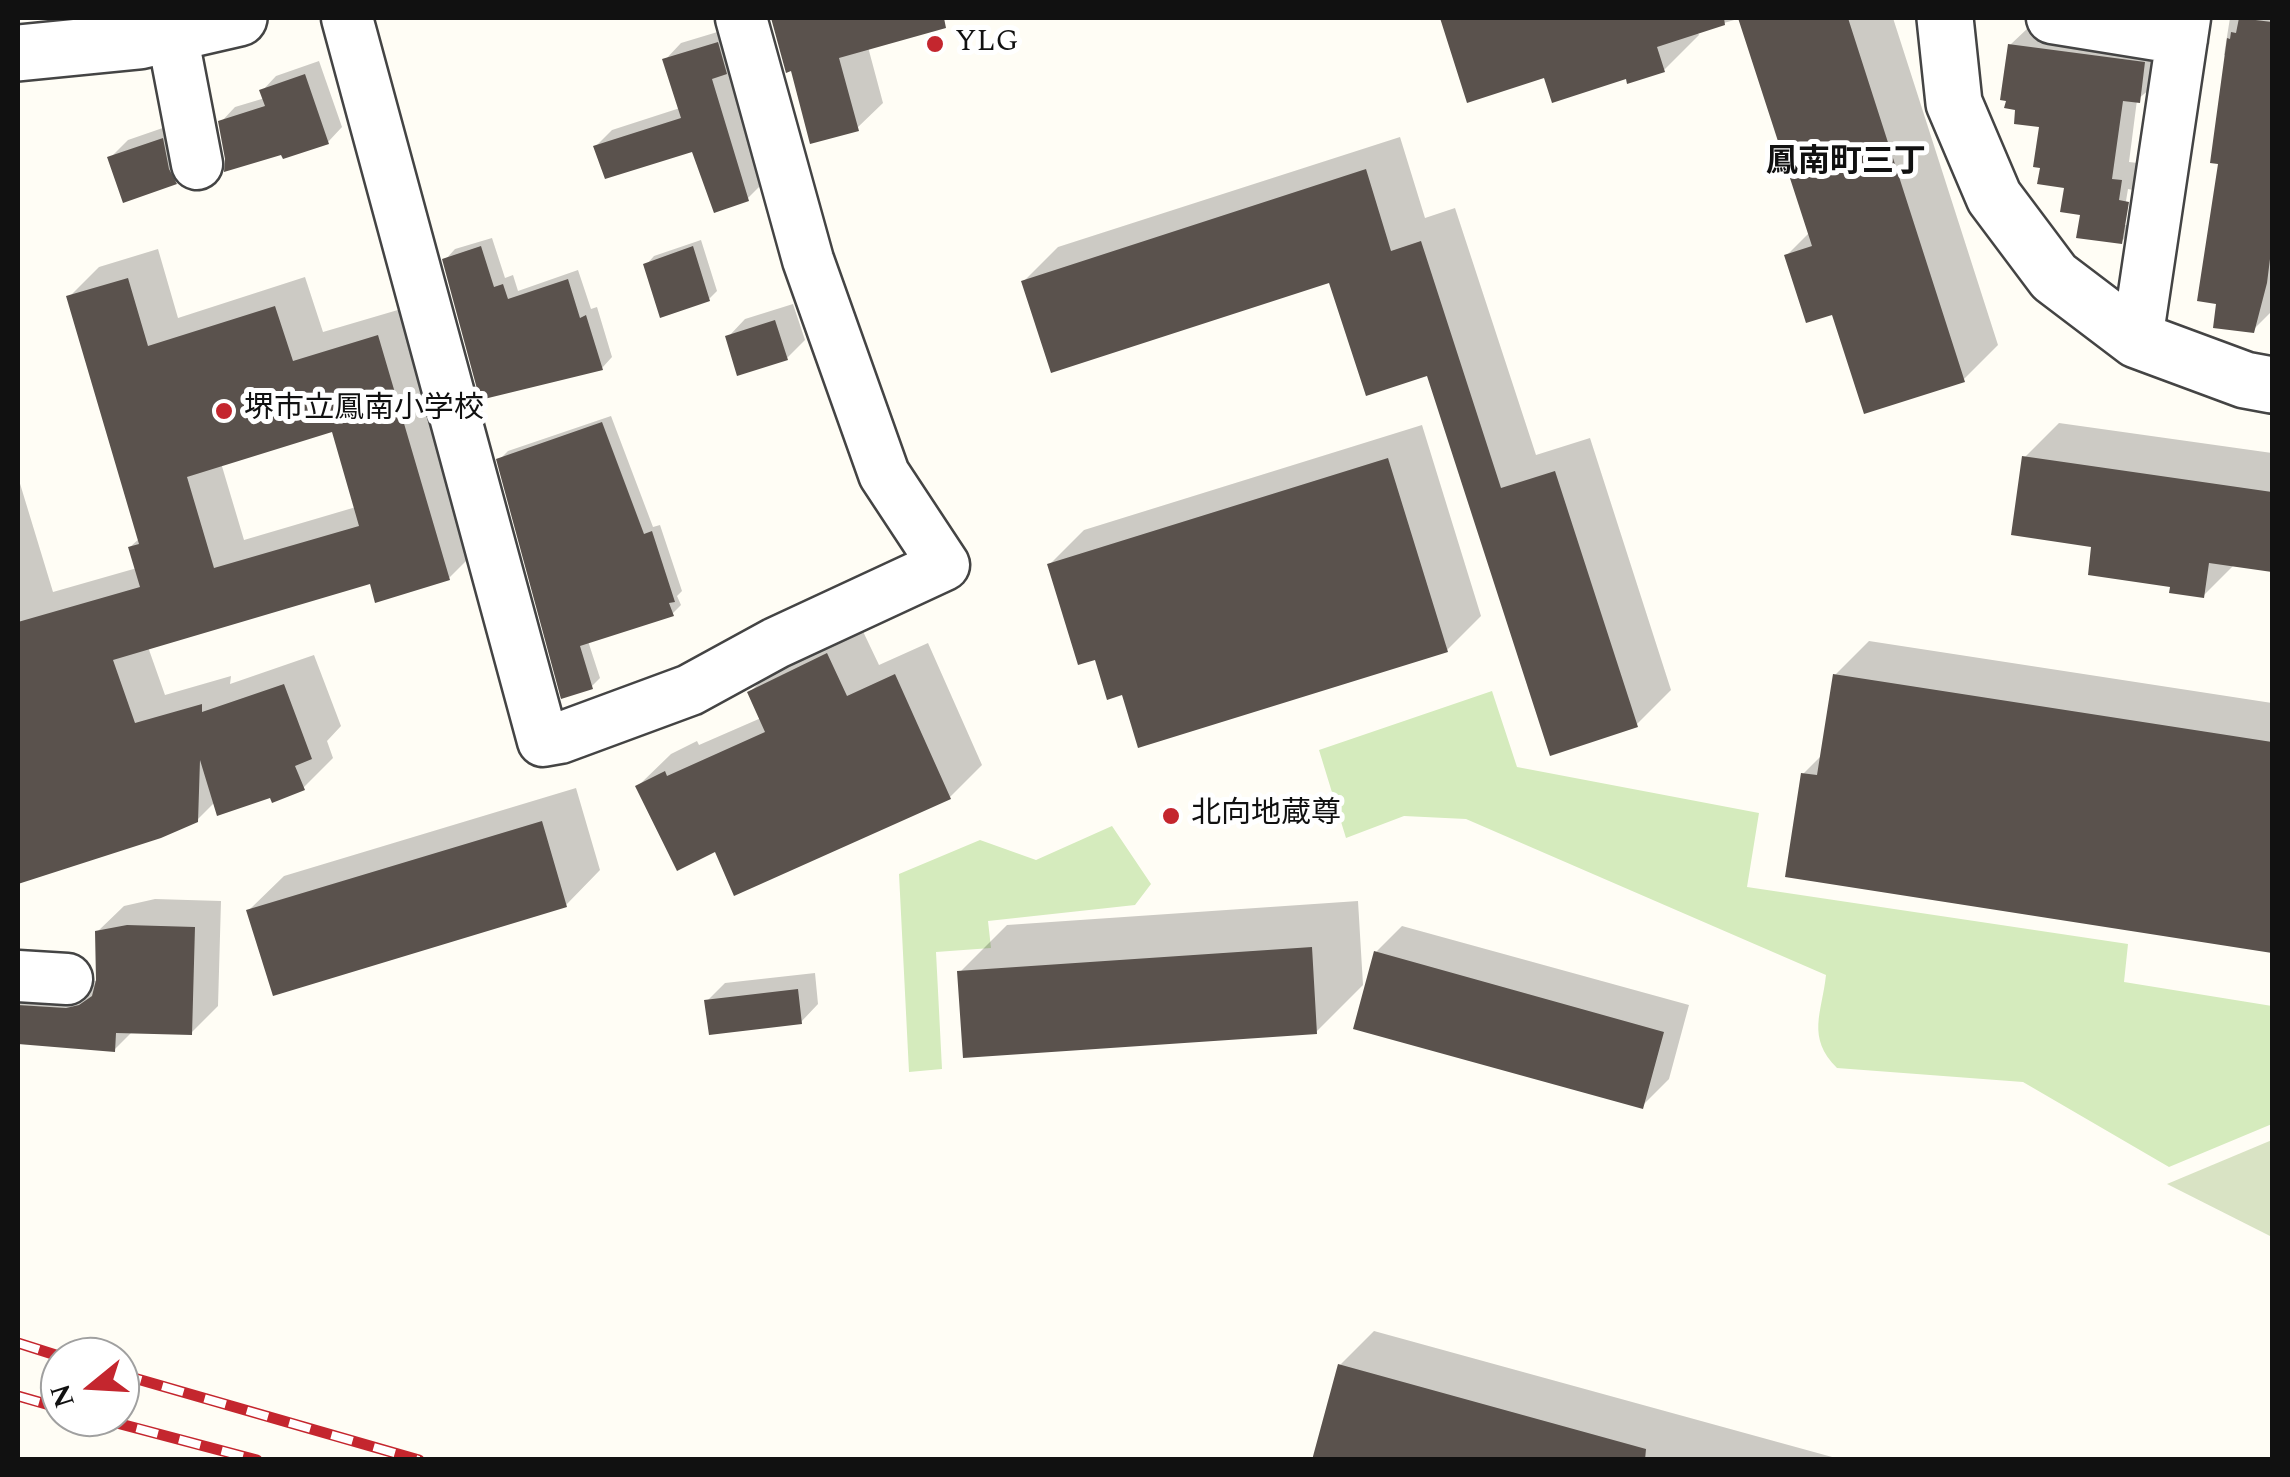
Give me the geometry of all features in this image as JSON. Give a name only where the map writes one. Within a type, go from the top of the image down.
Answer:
[{"type":"street","points":[[18,54],[239,18]]},
{"type":"street","points":[[347,18],[542,740],[560,738],[690,690],[776,643],[944,564],[884,474],[808,260],[741,18]]},
{"type":"street","points":[[1945,18],[1954,103],[1994,198],[2054,277],[2137,340],[2245,380],[2272,385]]},
{"type":"street","points":[[2052,18],[2184,28],[2137,340]]},
{"type":"street","points":[[148,31],[197,164]]},
{"type":"street","points":[[18,976],[67,979]]},
{"type":"green space","points":[[1492,691],[1517,767],[1759,813],[1747,887],[2128,944],[2124,982],[2272,1006],[2272,1124],[2169,1167],[2023,1082],[1837,1068],[1827,1057],[1819,1035],[1826,975],[1466,819],[1404,816],[1346,838],[1319,750]]},
{"type":"green space","points":[[1112,826],[1151,884],[1135,905],[988,921],[991,948],[936,952],[942,1069],[909,1072],[899,874],[980,840],[1036,860]]},
{"type":"green space","points":[[2272,1140],[2272,1237],[2167,1184]]},
{"type":"building","points":[[771,18],[944,18],[946,28],[839,58],[859,131],[810,144],[791,71],[786,73]]},
{"type":"building","points":[[1440,18],[1724,18],[1725,25],[1657,47],[1665,72],[1627,84],[1626,79],[1552,103],[1544,78],[1467,103]]},
{"type":"building","points":[[1738,18],[1848,18],[1965,382],[1864,414],[1832,315],[1806,323],[1784,255],[1812,246]]},
{"type":"building","points":[[2239,18],[2272,22],[2272,243],[2254,333],[2213,328],[2216,304],[2197,301],[2218,164],[2210,163],[2227,38],[2230,39],[2231,32],[2236,33]]},
{"type":"building","points":[[718,42],[727,74],[712,79],[749,201],[714,213],[692,152],[605,179],[593,146],[681,118],[662,59]]},
{"type":"building","points":[[2008,44],[2145,62],[2140,103],[2123,101],[2112,179],[2122,180],[2119,200],[2129,202],[2122,244],[2076,238],[2080,215],[2060,212],[2064,188],[2037,184],[2040,168],[2033,167],[2039,127],[2014,124],[2015,110],[2004,108],[2006,101],[2000,100]]},
{"type":"building","points":[[305,74],[329,144],[224,172],[218,121],[265,106],[259,90]]},
{"type":"building","points":[[163,138],[169,169],[177,184],[123,203],[107,157]]},
{"type":"building","points":[[1366,169],[1391,251],[1421,241],[1501,488],[1555,471],[1638,727],[1550,756],[1427,376],[1366,396],[1329,283],[1051,373],[1021,281]]},
{"type":"building","points":[[481,246],[494,287],[503,284],[508,299],[568,279],[580,318],[586,315],[603,370],[480,400],[442,259]]},
{"type":"building","points":[[693,246],[710,301],[660,318],[643,264]]},
{"type":"building","points":[[128,278],[148,346],[275,306],[293,361],[378,335],[450,580],[375,603],[370,584],[113,660],[135,723],[202,704],[202,712],[284,684],[312,759],[295,766],[305,790],[272,803],[270,798],[217,816],[200,760],[198,822],[161,838],[18,884],[18,622],[140,587],[128,547],[139,544],[66,296]],"holes":[[[332,432],[359,526],[214,568],[187,477]]]},
{"type":"building","points":[[775,320],[788,360],[737,376],[725,336]]},
{"type":"building","points":[[602,422],[644,534],[652,531],[675,602],[669,603],[674,616],[580,646],[593,689],[561,699],[496,459]]},
{"type":"building","points":[[2022,456],[2272,492],[2272,572],[2209,563],[2204,598],[2169,593],[2170,587],[2088,575],[2091,547],[2011,535]]},
{"type":"building","points":[[1388,458],[1448,652],[1138,748],[1122,695],[1107,700],[1095,660],[1078,665],[1047,564]]},
{"type":"building","points":[[827,653],[847,696],[895,674],[951,799],[734,896],[715,852],[677,871],[635,786],[665,771],[667,776],[765,732],[747,692]]},
{"type":"building","points":[[1833,674],[2272,742],[2272,953],[1785,877],[1801,773],[1817,775]]},
{"type":"building","points":[[542,821],[567,907],[273,996],[246,910]]},
{"type":"building","points":[[127,925],[195,927],[192,1035],[116,1033],[115,1052],[18,1044],[18,1005],[66,1008],[92,996],[96,980],[95,931]]},
{"type":"building","points":[[1312,947],[1317,1034],[963,1058],[957,971]]},
{"type":"building","points":[[1374,951],[1664,1032],[1643,1109],[1353,1029]]},
{"type":"building","points":[[798,989],[802,1024],[709,1035],[704,1000]]},
{"type":"building","points":[[1338,1364],[1646,1449],[1645,1460],[1312,1460]]},
{"type":"railway","points":[[18,1343],[40,1350]]},
{"type":"railway","points":[[140,1380],[419,1460]]},
{"type":"railway","points":[[18,1396],[40,1402]]},
{"type":"railway","points":[[140,1429],[257,1460]]},
{"type":"place","name":"YLG","points":[[935,44]]},
{"type":"place","name":"堺市立鳳南小学校","points":[[224,411]]},
{"type":"place","name":"北向地蔵尊","points":[[1171,816]]},
{"type":"district","name":"鳳南町三丁","points":[[1846,165]]}]
